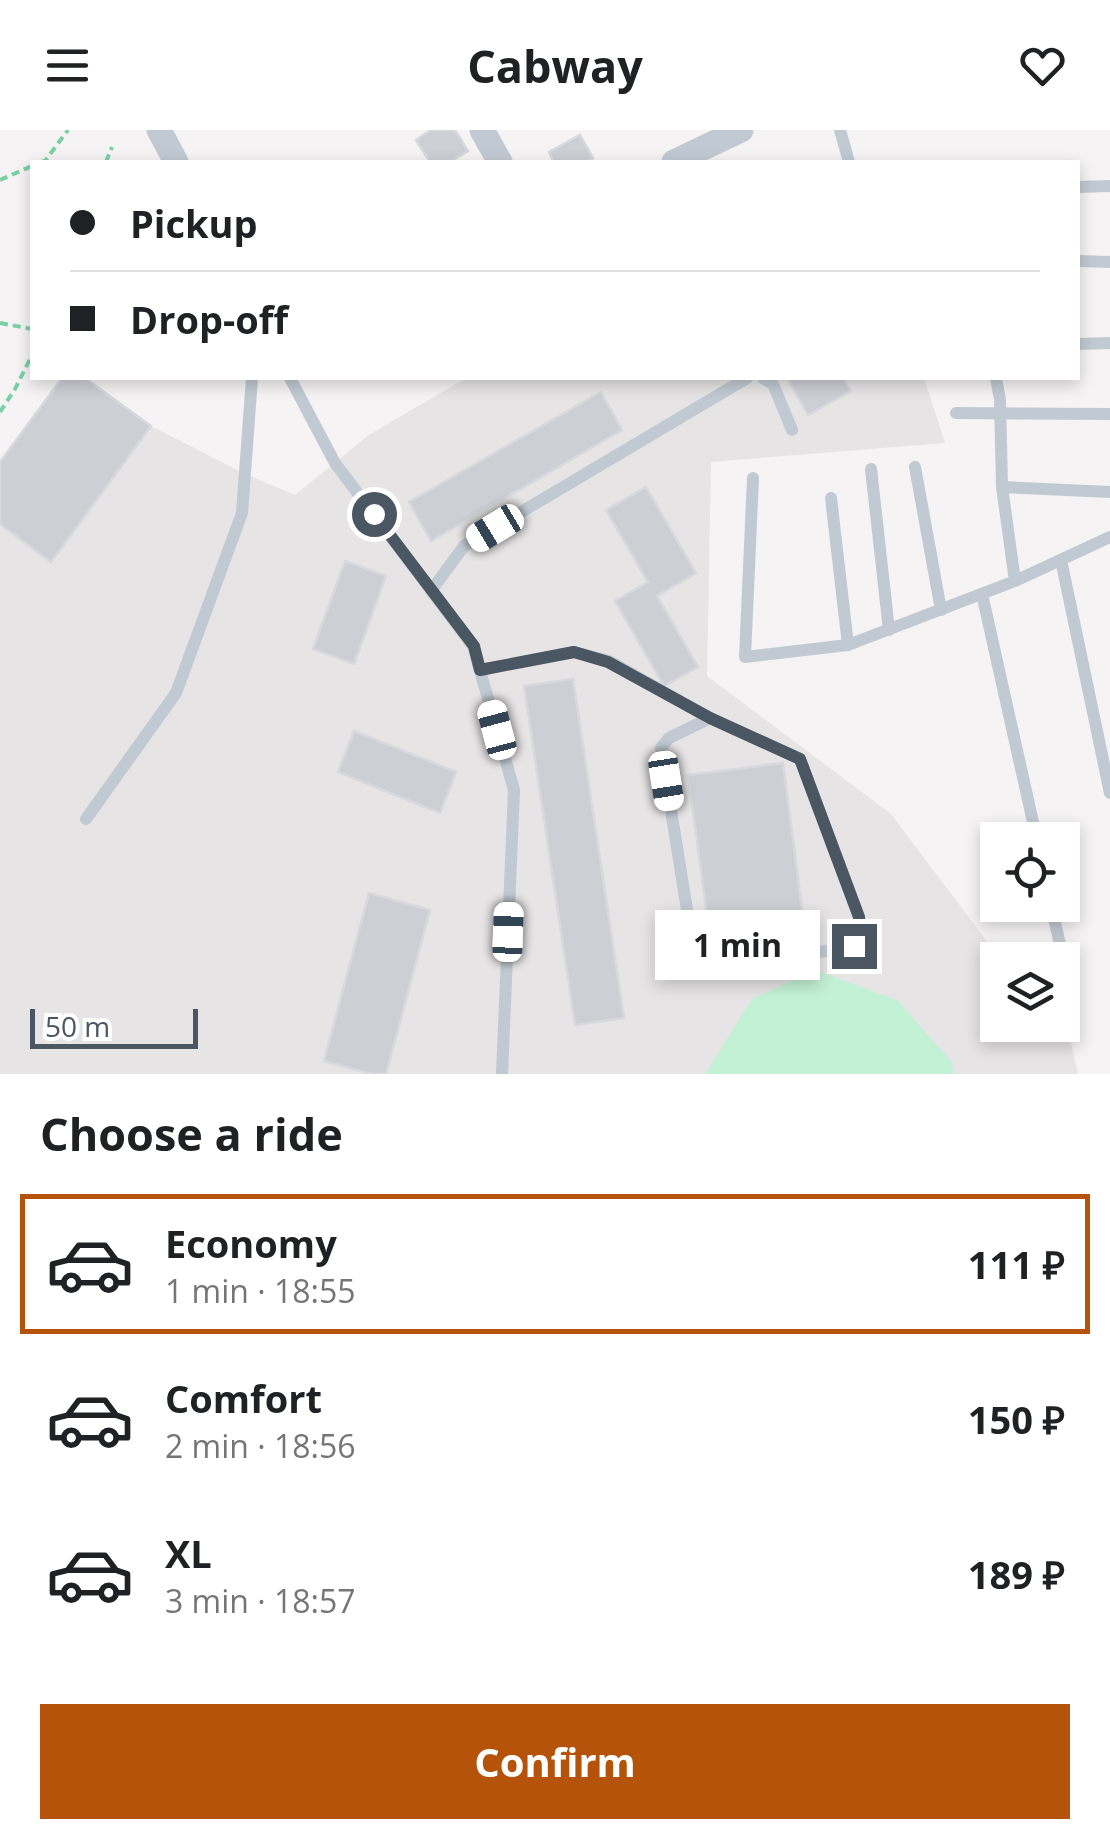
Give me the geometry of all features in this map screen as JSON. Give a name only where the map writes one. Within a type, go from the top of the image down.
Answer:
[{"type":"street","points":[[159,130],[175,160]]},
{"type":"street","points":[[482,130],[499,160]]},
{"type":"street","points":[[678,160],[740,130]]},
{"type":"lane","points":[[840,130],[848,160]]},
{"type":"lane","points":[[1080,187],[1110,186]]},
{"type":"lane","points":[[1080,260],[1110,262]]},
{"type":"lane","points":[[1080,344],[1110,343]]},
{"type":"lane","points":[[86,819],[176,693],[242,513],[252,380]]},
{"type":"lane","points":[[291,380],[335,463],[474,646],[514,790],[502,1074]]},
{"type":"lane","points":[[432,591],[464,546],[744,380]]},
{"type":"lane","points":[[767,380],[773,384],[792,430]]},
{"type":"lane","points":[[996,380],[1002,487],[1014,581]]},
{"type":"lane","points":[[956,413],[1110,414]]},
{"type":"lane","points":[[916,467],[942,610]]},
{"type":"lane","points":[[872,470],[889,630]]},
{"type":"lane","points":[[753,478],[745,657],[848,645],[1014,581],[1110,537]]},
{"type":"lane","points":[[1002,487],[1110,492]]},
{"type":"lane","points":[[832,498],[848,645]]},
{"type":"lane","points":[[1061,560],[1110,793]]},
{"type":"lane","points":[[982,594],[1033,822]]},
{"type":"lane","points":[[480,670],[574,652],[608,662],[710,718],[800,759],[859,917],[860,932],[854,946],[715,970],[700,962],[692,946],[661,748],[669,738],[710,718]]},
{"type":"path","points":[[45,160],[68,130]]},
{"type":"path","points":[[107,160],[112,147]]},
{"type":"path","points":[[0,180],[30,167]]},
{"type":"path","points":[[0,323],[30,329]]},
{"type":"path","points":[[0,412],[30,359]]},
{"type":"shaded area","points":[[61,380],[88,380],[151,426],[295,495],[369,435],[463,380],[925,380],[945,443],[711,462],[707,676],[891,814],[987,942],[980,942],[980,1042],[1071,1042],[1078,1074],[0,1074],[0,462]]},
{"type":"green space","points":[[815,970],[897,1000],[952,1062],[953,1074],[705,1074],[752,999]]},
{"type":"building","points":[[431,130],[455,130],[468,151],[453,160],[429,160],[416,140]]},
{"type":"building","points":[[580,135],[593,158],[553,160],[549,152]]},
{"type":"building","points":[[61,380],[88,380],[151,426],[51,562],[0,524],[0,462]]},
{"type":"building","points":[[788,380],[844,380],[851,391],[808,415]]},
{"type":"building","points":[[601,392],[622,430],[431,541],[409,502]]},
{"type":"building","points":[[646,487],[696,573],[657,596],[698,667],[664,686],[615,601],[648,582],[606,510]]},
{"type":"building","points":[[345,561],[386,576],[354,664],[313,649]]},
{"type":"building","points":[[573,679],[624,1018],[575,1025],[524,686]]},
{"type":"building","points":[[354,731],[456,772],[440,813],[338,772]]},
{"type":"building","points":[[783,763],[806,940],[712,952],[688,775]]},
{"type":"building","points":[[369,893],[430,910],[386,1074],[324,1061]]},
{"type":"route","points":[[374,514],[474,646],[480,670],[574,652],[608,662],[710,718],[800,759],[859,917],[860,932],[854,946]]}]
